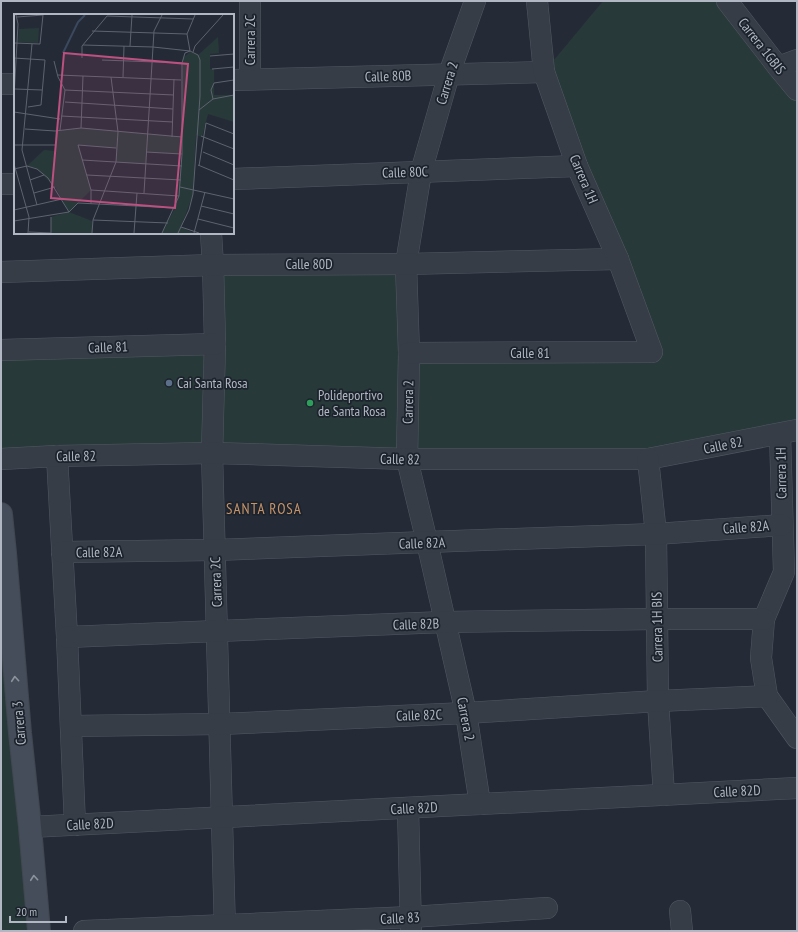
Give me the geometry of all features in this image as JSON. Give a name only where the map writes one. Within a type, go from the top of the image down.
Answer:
[{"type":"main road","name":"Carrera 3","points":[[1,514],[39,931]]},
{"type":"street","name":"Carrera 2C","points":[[241,80],[250,1]]},
{"type":"street","name":"Carrera 2","points":[[475,1],[449,74],[421,172],[406,264],[409,353],[407,459],[466,713],[480,804]]},
{"type":"street","name":"Carrera 1H","points":[[538,1],[544,72],[577,166],[618,259],[652,352]]},
{"type":"street","name":"Carrera 1GBIS","points":[[728,1],[787,63],[797,90]]},
{"type":"street","name":"Calle 80B","points":[[241,80],[544,72]]},
{"type":"street","points":[[1,84],[14,84]]},
{"type":"street","name":"Calle 80C","points":[[234,179],[577,166]]},
{"type":"street","points":[[1,184],[14,184]]},
{"type":"street","name":"Carrera 2C","points":[[211,234],[215,344],[212,454],[225,928]]},
{"type":"street","name":"Calle 80D","points":[[1,272],[213,265],[406,264],[618,259]]},
{"type":"street","name":"Calle 81","points":[[1,350],[215,344]]},
{"type":"street","name":"Calle 81","points":[[409,353],[652,352]]},
{"type":"street","name":"Carrera 1H","points":[[789,432],[784,572],[764,619],[761,658],[767,696],[797,738]]},
{"type":"street","name":"Calle 82","points":[[1,459],[57,456],[212,454],[407,459],[648,459],[789,432]]},
{"type":"street","points":[[57,456],[75,825]]},
{"type":"street","name":"Carrera 1H BIS","points":[[648,459],[656,534],[658,701],[664,795]]},
{"type":"street","name":"Calle 82A","points":[[62,552],[215,550],[656,534],[787,514]]},
{"type":"street","name":"Calle 82B","points":[[67,637],[445,622],[764,619]]},
{"type":"street","name":"Calle 82C","points":[[71,726],[220,724],[466,713],[767,696]]},
{"type":"street","name":"Calle 82D","points":[[30,827],[797,788]]},
{"type":"street","points":[[408,808],[411,924]]},
{"type":"street","name":"Calle 83","points":[[84,931],[411,924],[547,908]]},
{"type":"shaded area","points":[[603,1],[733,1],[797,90],[797,430],[648,459],[1,459],[1,350],[213,344],[213,265],[406,264],[409,353],[651,352],[544,72]]},
{"type":"shaded area","points":[[1,526],[37,931],[1,931]]},
{"type":"place","name":"Cai Santa Rosa","points":[[169,383]]},
{"type":"place","name":"Polideportivo de Santa Rosa","points":[[310,403]]},
{"type":"district","name":"SANTA ROSA","points":[[264,509]]}]
